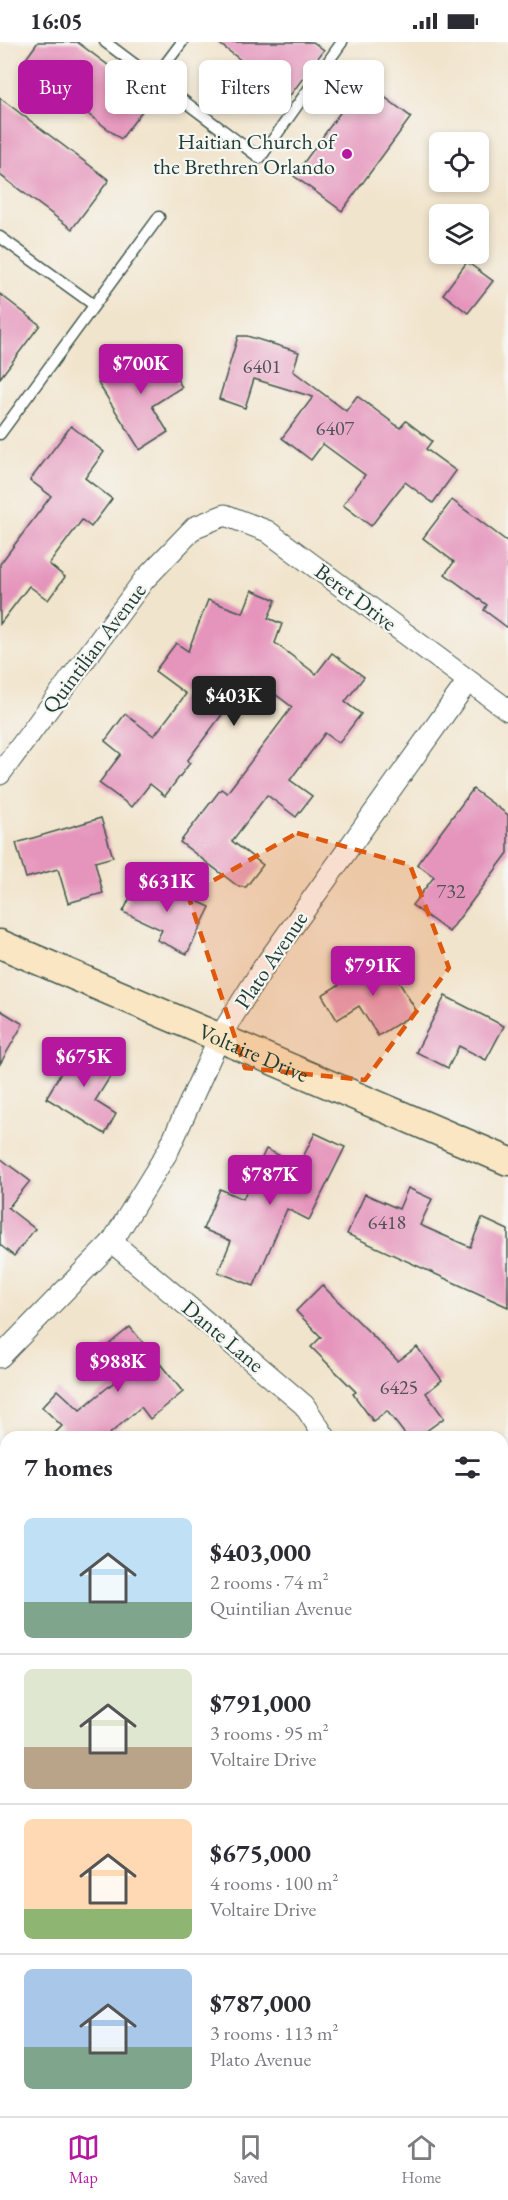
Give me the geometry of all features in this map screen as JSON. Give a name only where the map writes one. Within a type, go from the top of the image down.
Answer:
[{"type":"street","name":"Beret Drive","points":[[195,527],[225,515],[267,531],[508,710]]},
{"type":"street","name":"Quintilian Avenue","points":[[0,774],[144,580],[195,527]]},
{"type":"street","name":"Plato Avenue","points":[[0,1357],[112,1242],[168,1151],[219,1038],[262,968],[468,681]]},
{"type":"street","name":"Voltaire Drive","points":[[0,944],[508,1161]]},
{"type":"street","name":"Dante Lane","points":[[112,1242],[304,1405],[321,1431]]},
{"type":"lane","points":[[105,42],[130,60]]},
{"type":"lane","points":[[168,60],[182,42]]},
{"type":"lane","points":[[187,102],[260,158],[342,42]]},
{"type":"lane","points":[[0,434],[159,217]]},
{"type":"lane","points":[[0,237],[94,305]]},
{"type":"highlighted area","points":[[297,833],[410,865],[449,968],[365,1080],[245,1068],[188,895]]},
{"type":"building","points":[[38,42],[77,42],[105,63],[105,114],[140,114],[121,139],[88,114],[93,114],[93,60],[25,60]]},
{"type":"building","points":[[217,42],[313,42],[324,50],[317,60],[303,60],[303,78],[291,94],[291,60],[241,60]]},
{"type":"building","name":"Haitian Church of the Brethren Orlando","points":[[384,97],[411,117],[342,211],[294,176],[339,114],[384,114]]},
{"type":"building","points":[[0,98],[18,112],[18,114],[21,114],[109,180],[72,229],[0,175]]},
{"type":"building","points":[[466,264],[470,264],[493,281],[468,313],[443,294]]},
{"type":"building","points":[[0,294],[40,325],[0,378]]},
{"type":"building","points":[[238,336],[247,336],[299,352],[293,371],[346,411],[357,396],[400,428],[406,421],[432,441],[426,449],[456,471],[433,503],[405,482],[371,526],[343,505],[365,475],[323,444],[311,460],[282,438],[313,397],[254,379],[245,408],[219,399]]},
{"type":"building","points":[[156,346],[182,387],[152,406],[168,432],[140,450],[98,383]]},
{"type":"building","points":[[71,426],[104,452],[85,478],[112,499],[91,527],[82,520],[49,564],[65,577],[48,600],[29,586],[0,624],[0,564],[51,496],[30,480]]},
{"type":"building","points":[[452,500],[508,542],[508,628],[484,610],[487,605],[445,574],[454,562],[423,538]]},
{"type":"building","points":[[252,590],[276,600],[268,618],[282,624],[275,643],[316,674],[332,653],[364,677],[345,702],[361,714],[339,743],[325,733],[290,780],[312,796],[296,817],[267,795],[232,841],[263,865],[246,887],[239,887],[180,842],[221,789],[227,793],[292,707],[251,676],[187,761],[190,763],[165,796],[150,784],[132,807],[99,783],[121,754],[105,741],[125,714],[154,736],[186,694],[155,671],[176,643],[188,651],[208,600],[243,613]]},
{"type":"building","points":[[473,789],[508,815],[508,853],[449,932],[412,905],[434,877],[417,864]]},
{"type":"building","points":[[101,818],[113,857],[95,862],[103,893],[68,903],[58,869],[26,878],[16,843]]},
{"type":"building","points":[[141,875],[210,907],[187,954],[157,940],[162,930],[123,912]]},
{"type":"building","points":[[384,957],[417,1012],[378,1036],[359,1006],[337,1020],[322,995]]},
{"type":"building","points":[[445,996],[504,1026],[486,1060],[459,1046],[448,1068],[416,1052]]},
{"type":"building","points":[[0,1010],[23,1024],[0,1064]]},
{"type":"building","points":[[78,1044],[116,1067],[95,1101],[116,1114],[105,1134],[46,1098]]},
{"type":"building","points":[[315,1133],[345,1147],[309,1220],[287,1209],[254,1286],[218,1272],[231,1241],[203,1229],[220,1189],[243,1199],[266,1149],[299,1165]]},
{"type":"building","points":[[0,1158],[30,1181],[8,1208],[35,1229],[14,1256],[0,1245]]},
{"type":"building","points":[[408,1188],[432,1199],[420,1225],[470,1247],[482,1218],[508,1230],[508,1307],[347,1234],[365,1194],[399,1209]]},
{"type":"building","points":[[322,1285],[398,1361],[417,1347],[442,1380],[426,1393],[444,1418],[426,1431],[402,1431],[387,1411],[373,1421],[353,1394],[356,1392],[311,1347],[321,1337],[296,1311]]},
{"type":"building","points":[[130,1327],[183,1392],[150,1419],[141,1407],[113,1431],[57,1431],[62,1426],[42,1407],[58,1390],[80,1410],[124,1374],[103,1349]]},
{"type":"place","name":"Haitian Church of the Brethren Orlando","points":[[347,154]]}]
